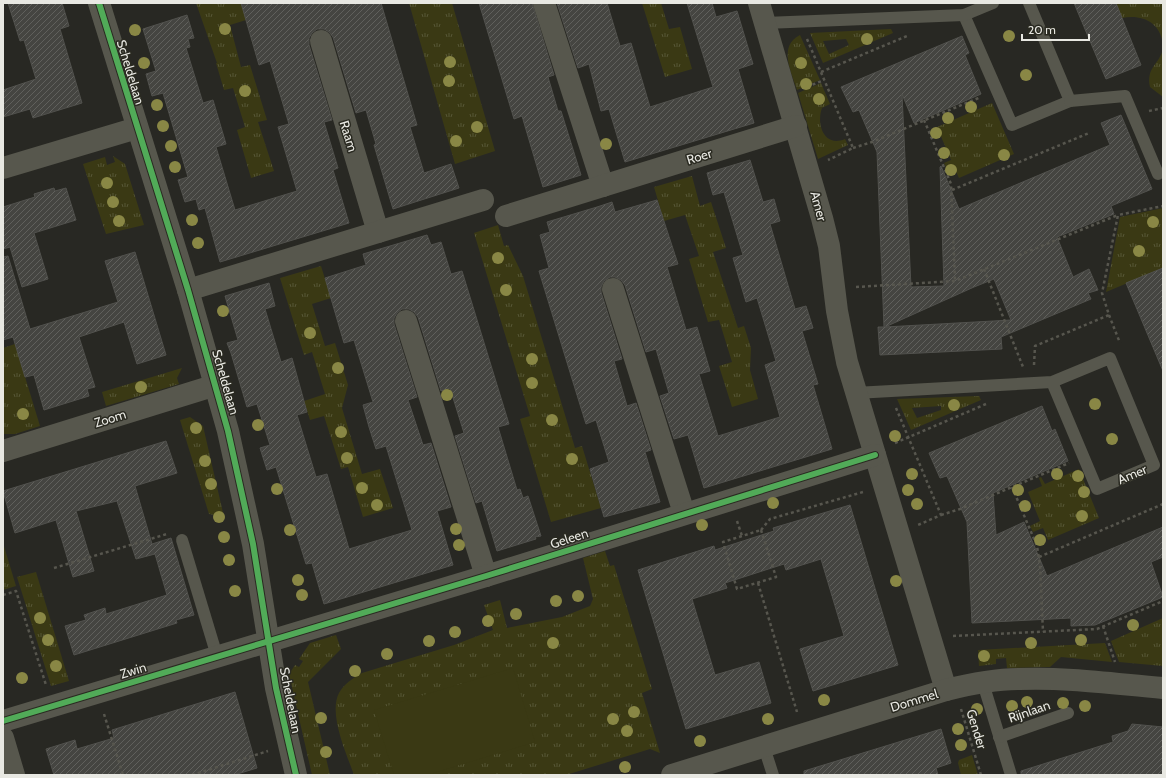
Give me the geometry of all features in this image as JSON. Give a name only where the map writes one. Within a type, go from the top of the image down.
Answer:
[{"type":"street","points":[[544,3],[603,186]]},
{"type":"street","name":"Scheldelaan","points":[[106,5],[137,128],[216,385],[253,544],[276,688],[296,775]]},
{"type":"street","name":"Amer","points":[[762,13],[796,126],[829,246],[842,338],[855,393],[900,533],[931,637],[950,689]]},
{"type":"street","name":"Raam","points":[[321,41],[378,232]]},
{"type":"street","name":"Roer","points":[[506,216],[796,126]]},
{"type":"street","points":[[3,168],[137,128]]},
{"type":"street","points":[[188,290],[483,200]]},
{"type":"street","points":[[613,289],[684,513]]},
{"type":"street","points":[[406,321],[486,576]]},
{"type":"street","name":"Zoom","points":[[3,451],[216,385]]},
{"type":"street","name":"Geleen","points":[[269,640],[486,576],[875,453]]},
{"type":"street","name":"Zwin","points":[[3,721],[269,640]]},
{"type":"street","name":"Dommel","points":[[672,775],[950,689],[983,683],[1018,679],[1054,679],[1163,688]]},
{"type":"street","points":[[3,738],[14,775]]},
{"type":"lane","name":"Amer","points":[[762,13],[800,22],[934,17],[964,15],[993,3]]},
{"type":"lane","points":[[1029,3],[1070,101]]},
{"type":"lane","points":[[964,15],[1012,125],[1070,101],[1125,96],[1158,174]]},
{"type":"lane","name":"Amer","points":[[1052,382],[1098,489],[1158,464],[1110,358]]},
{"type":"lane","points":[[855,393],[1052,382],[1110,358]]},
{"type":"lane","points":[[182,540],[216,656]]},
{"type":"lane","name":"Rijnlaan","points":[[983,683],[1011,775]]},
{"type":"lane","name":"Rijnlaan","points":[[999,737],[1068,713]]},
{"type":"lane","points":[[764,747],[773,775]]},
{"type":"path","points":[[821,72],[922,30],[934,17]]},
{"type":"path","points":[[800,22],[853,148]]},
{"type":"path","points":[[808,168],[853,148],[872,142],[996,90]]},
{"type":"path","points":[[924,120],[951,184],[955,281]]},
{"type":"path","points":[[952,190],[1089,133]]},
{"type":"path","points":[[834,288],[955,281],[1118,215],[1163,206]]},
{"type":"path","points":[[1110,358],[1122,347],[1102,293],[1118,215]]},
{"type":"path","points":[[984,269],[1020,358],[1025,375]]},
{"type":"path","points":[[1016,384],[1033,368],[1035,363],[1035,346],[1109,315]]},
{"type":"path","points":[[889,391],[941,515]]},
{"type":"path","points":[[875,453],[988,403]]},
{"type":"path","points":[[900,533],[1084,457]]},
{"type":"path","points":[[761,530],[776,577],[737,589],[723,542],[761,530],[770,519],[885,485]]},
{"type":"path","points":[[1012,487],[1037,546],[1039,557],[1043,632]]},
{"type":"path","points":[[1039,557],[1163,504]]},
{"type":"path","points":[[738,525],[742,536]]},
{"type":"path","points":[[54,568],[168,534],[182,540]]},
{"type":"path","points":[[758,583],[794,702]]},
{"type":"path","points":[[3,595],[16,590],[52,706]]},
{"type":"path","points":[[931,637],[1097,629],[1163,601]]},
{"type":"path","points":[[1102,626],[1116,663],[1114,684]]},
{"type":"path","points":[[98,692],[123,775]]},
{"type":"path","points":[[192,775],[288,745]]},
{"type":"green space","points":[[196,3],[241,3],[246,20],[230,25],[241,67],[250,65],[267,120],[258,122],[274,171],[251,178],[237,130],[245,127],[233,88],[224,90],[217,63]]},
{"type":"green space","points":[[409,3],[452,3],[495,151],[455,164]]},
{"type":"green space","points":[[642,3],[661,3],[669,29],[680,27],[692,69],[665,77]]},
{"type":"green space","points":[[1116,3],[1163,3],[1163,44],[1161,36],[1154,25],[1149,21],[1136,17],[1122,18]]},
{"type":"green space","points":[[891,29],[893,33],[823,63],[810,33]],"holes":[[[846,39],[849,45],[829,54],[823,41]]]},
{"type":"green space","points":[[800,35],[820,80],[797,90],[788,60],[788,52],[789,46],[793,40]]},
{"type":"green space","points":[[1163,49],[1163,97],[1150,87],[1149,80],[1151,70],[1159,59]]},
{"type":"green space","points":[[821,83],[830,104],[822,108],[820,114],[823,133],[832,140],[838,141],[845,139],[848,145],[818,159],[798,93]]},
{"type":"green space","points":[[992,103],[1014,154],[959,178],[954,167],[947,170],[944,163],[951,160],[937,127]]},
{"type":"green space","points":[[113,156],[125,164],[144,225],[106,234],[83,164],[105,157],[107,165],[115,162]]},
{"type":"green space","points":[[692,176],[700,206],[711,202],[726,248],[713,252],[738,328],[744,326],[751,348],[750,370],[758,399],[732,407],[719,366],[732,362],[719,320],[708,322],[689,259],[699,256],[685,215],[664,221],[654,187]]},
{"type":"green space","points":[[1163,208],[1163,273],[1161,269],[1106,292],[1120,217]]},
{"type":"green space","points":[[498,225],[504,246],[508,245],[523,276],[575,448],[582,446],[601,508],[551,522],[520,419],[530,416],[474,233]]},
{"type":"green space","points":[[321,266],[331,298],[312,304],[325,346],[335,343],[348,385],[342,408],[362,474],[380,469],[393,508],[363,517],[348,467],[341,469],[324,416],[310,420],[304,401],[325,394],[312,352],[304,355],[280,278]]},
{"type":"green space","points":[[15,344],[40,426],[15,434],[3,434],[3,348]]},
{"type":"green space","points":[[182,368],[177,378],[179,384],[106,406],[102,392]]},
{"type":"green space","points":[[979,396],[981,400],[911,430],[897,399]],"holes":[[[941,406],[941,410],[917,418],[912,408]]]},
{"type":"green space","points":[[190,417],[203,426],[224,517],[209,514],[180,420]]},
{"type":"green space","points":[[1079,469],[1099,518],[1048,540],[1043,528],[1033,532],[1030,526],[1040,521],[1028,492],[1042,486],[1039,478],[1041,477],[1045,484]]},
{"type":"green space","points":[[3,543],[16,586],[3,590]]},
{"type":"green space","points":[[605,551],[610,566],[614,565],[652,689],[642,693],[660,753],[650,749],[566,775],[354,775],[343,746],[337,723],[336,712],[336,702],[339,693],[346,684],[362,673],[454,645],[493,630],[484,605],[500,600],[507,628],[562,617],[590,606],[593,599],[583,558]]},
{"type":"green space","points":[[36,572],[69,681],[51,686],[17,577]]},
{"type":"green space","points":[[1163,618],[1163,666],[1119,662],[1111,641]]},
{"type":"green space","points":[[336,635],[341,649],[308,682],[330,775],[312,775],[289,674],[295,665],[299,667],[303,661],[299,659],[310,643]]},
{"type":"green space","points":[[1105,643],[1112,662],[1061,657],[1050,667],[1007,668],[1006,658],[996,659],[996,664],[979,666],[978,650]]},
{"type":"green space","points":[[513,668],[535,742],[427,775],[394,775],[374,710]]},
{"type":"green space","points":[[972,755],[978,775],[961,775],[958,763],[959,760]]},
{"type":"building","points":[[8,3],[62,3],[69,26],[60,29],[82,103],[33,118],[30,109],[3,117],[3,90],[36,79],[24,40],[20,41]]},
{"type":"building","points":[[241,3],[381,3],[417,125],[410,127],[424,173],[451,164],[459,188],[393,209],[374,145],[376,144],[366,110],[356,113],[333,37],[324,29],[317,29],[309,38],[309,45],[332,120],[324,122],[338,168],[333,170],[349,223],[220,262],[205,208],[199,210],[196,199],[185,202],[178,180],[188,177],[163,93],[152,96],[146,74],[156,71],[143,29],[187,15],[194,38],[188,39],[190,47],[186,48],[203,103],[213,100],[226,144],[216,147],[235,210],[297,191],[278,127],[289,124],[270,61],[259,65]]},
{"type":"building","points":[[479,3],[532,3],[554,75],[548,77],[558,111],[561,111],[581,175],[543,187],[522,116],[514,119]]},
{"type":"building","points":[[557,3],[607,3],[620,46],[631,43],[650,107],[713,87],[687,3],[712,3],[716,17],[737,11],[753,64],[738,69],[754,123],[625,162],[609,109],[601,111],[589,64],[578,68]]},
{"type":"building","points":[[1074,3],[1116,3],[1141,65],[1106,79]]},
{"type":"building","points":[[962,36],[969,53],[965,55],[981,94],[914,123],[902,94],[911,287],[944,286],[941,166],[959,209],[1110,145],[1101,123],[1121,115],[1152,189],[1111,206],[1114,214],[1057,237],[1073,277],[1089,269],[1098,290],[1088,293],[1091,299],[1001,337],[1002,349],[880,355],[878,327],[884,327],[877,152],[859,110],[853,112],[841,87]],"holes":[[[994,279],[1011,320],[885,327]]]},
{"type":"building","points":[[750,160],[763,202],[774,199],[780,221],[770,224],[795,309],[806,306],[813,328],[802,331],[818,384],[813,385],[832,449],[704,488],[688,435],[674,439],[660,396],[669,393],[656,349],[646,352],[625,285],[621,280],[615,277],[610,277],[604,281],[601,287],[601,292],[622,359],[614,361],[627,406],[636,403],[651,450],[645,452],[660,502],[604,517],[590,469],[609,462],[596,420],[586,424],[539,271],[549,268],[540,235],[550,232],[547,222],[612,202],[615,212],[657,200],[678,264],[667,267],[686,330],[697,327],[710,371],[699,374],[718,436],[780,417],[765,365],[776,361],[757,298],[746,302],[733,258],[743,255],[724,192],[713,195],[707,173]]},
{"type":"building","points":[[54,188],[55,191],[66,188],[76,220],[34,233],[48,279],[22,287],[10,247],[3,249],[3,207],[35,197],[34,194]]},
{"type":"building","points":[[427,235],[431,245],[441,242],[451,274],[462,271],[509,424],[498,427],[517,490],[520,489],[523,498],[528,496],[541,536],[535,537],[536,539],[497,551],[482,501],[476,503],[455,436],[464,433],[450,388],[441,391],[418,317],[409,309],[402,309],[394,318],[394,324],[417,397],[408,400],[423,445],[431,443],[451,507],[437,511],[453,565],[324,604],[312,563],[306,564],[276,467],[267,470],[260,448],[270,445],[257,404],[247,407],[227,343],[238,340],[225,296],[269,283],[275,306],[265,309],[281,362],[292,358],[307,412],[297,415],[316,477],[327,474],[349,549],[412,530],[386,446],[376,449],[363,405],[373,402],[354,340],[344,343],[325,278],[366,265],[363,254]]},
{"type":"building","points":[[135,252],[166,355],[137,364],[124,322],[79,337],[95,387],[87,389],[89,396],[44,410],[34,375],[25,377],[13,337],[3,340],[3,257],[8,256],[30,329],[118,302],[105,261]]},
{"type":"building","points":[[1163,268],[1163,371],[1126,283]]},
{"type":"building","points":[[1042,406],[1052,431],[1055,429],[1068,461],[993,493],[996,535],[1024,522],[1047,576],[1163,527],[1163,557],[1151,562],[1163,597],[1095,625],[1071,626],[1071,618],[972,623],[967,522],[947,476],[940,478],[929,453]]},
{"type":"building","points":[[166,441],[177,473],[135,486],[152,544],[171,538],[194,615],[176,620],[177,623],[74,655],[65,626],[86,620],[84,615],[105,608],[106,614],[167,595],[155,554],[136,559],[117,501],[76,511],[94,571],[73,577],[56,520],[15,533],[3,491]]},
{"type":"building","points":[[850,505],[898,665],[813,691],[800,649],[844,636],[821,559],[786,570],[784,564],[725,583],[727,588],[692,599],[715,675],[759,662],[771,703],[686,729],[638,570],[714,546],[715,550],[774,531],[773,528]]},
{"type":"building","points":[[235,692],[257,768],[234,775],[54,775],[46,749],[75,740],[77,749],[114,738],[112,730]]},
{"type":"building","points":[[1132,724],[1163,727],[1163,775],[1021,775],[1021,771],[1113,742],[1112,736],[1128,731]]},
{"type":"building","points":[[941,729],[951,763],[936,768],[938,775],[804,775],[804,771]]},
{"type":"cycle path","points":[[99,3],[188,290],[228,431],[253,544],[276,688],[296,775]]},
{"type":"cycle path","points":[[3,721],[486,576],[875,455]]}]
